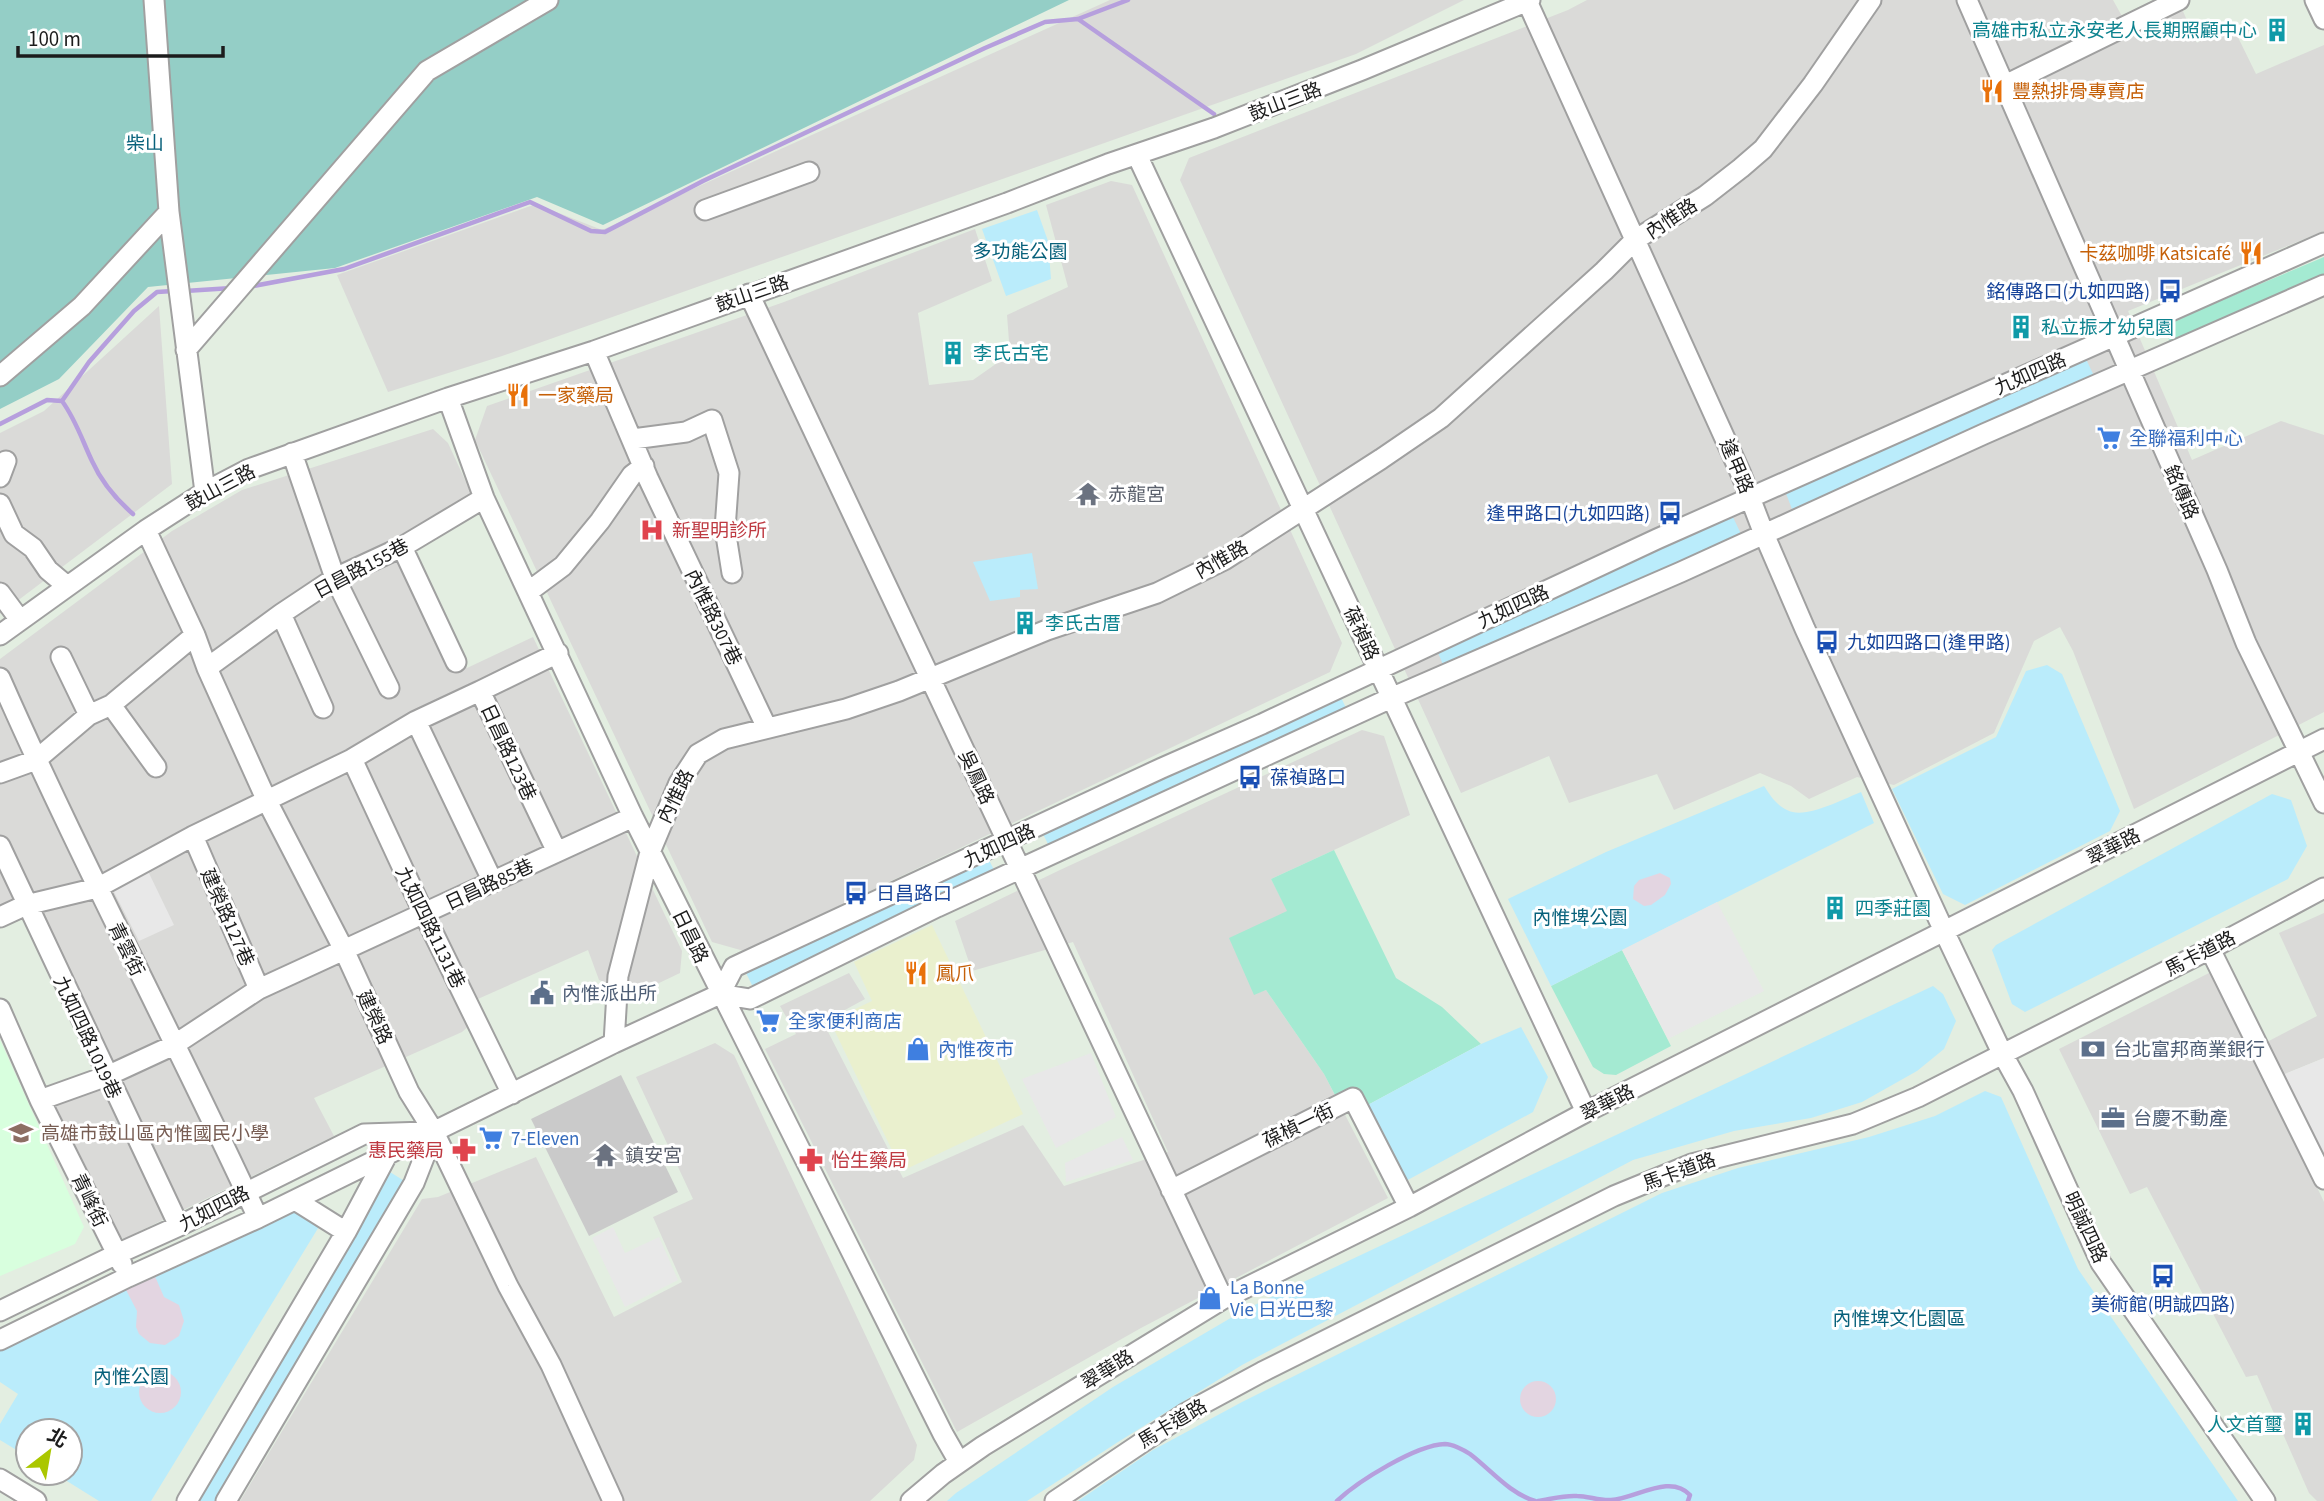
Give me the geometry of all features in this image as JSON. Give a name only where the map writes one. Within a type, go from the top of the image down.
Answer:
[{"type":"street","points":[[154,0],[169,212],[205,492]]},
{"type":"street","points":[[186,350],[427,71],[548,0]]},
{"type":"street","name":"內惟路","points":[[614,1043],[618,976],[650,852],[679,783],[698,754],[724,739],[846,709],[1047,630],[1157,593],[1224,560],[1441,418],[1635,240],[1705,196],[1741,168],[1762,149],[1813,84],[1871,0]]},
{"type":"street","name":"銘傳路","points":[[1967,0],[2217,570],[2246,643],[2324,803]]},
{"type":"street","points":[[2003,86],[2179,0]]},
{"type":"street","points":[[2315,0],[2324,19]]},
{"type":"street","name":"逢甲路","points":[[1529,1],[1751,497],[1805,629],[1944,931]]},
{"type":"street","name":"鼓山三路","points":[[0,635],[146,530],[205,492],[249,469],[448,398],[594,351],[1214,128],[1529,1]]},
{"type":"street","name":"葆禎路","points":[[1138,155],[1586,1112]]},
{"type":"street","points":[[705,210],[809,172]]},
{"type":"street","points":[[0,376],[82,306],[169,212]]},
{"type":"street","name":"九如四路","points":[[720,994],[734,967],[1624,554],[2324,243]]},
{"type":"street","name":"九如四路","points":[[0,1339],[258,1218],[614,1043],[720,994],[750,999],[1391,698],[2324,285]]},
{"type":"street","name":"吳鳳路","points":[[749,294],[1223,1299]]},
{"type":"street","name":"內惟路307巷","points":[[594,351],[644,466],[767,728]]},
{"type":"street","name":"日昌路","points":[[448,398],[484,498],[632,817],[959,1462]]},
{"type":"street","points":[[633,439],[686,432],[712,420],[729,472],[725,529],[732,573]]},
{"type":"street","points":[[292,453],[335,578],[389,688]]},
{"type":"street","points":[[528,592],[563,566],[600,521],[632,475],[644,466]]},
{"type":"street","name":"日昌路155巷","points":[[207,668],[335,578],[402,547],[484,498]]},
{"type":"street","points":[[0,504],[14,534],[33,548],[48,570],[67,586]]},
{"type":"street","name":"建榮路","points":[[146,530],[267,801],[345,950],[409,1092],[434,1132],[508,1286],[562,1388],[613,1501]]},
{"type":"street","points":[[402,547],[456,662]]},
{"type":"street","points":[[0,593],[20,620]]},
{"type":"street","points":[[281,614],[323,708]]},
{"type":"street","points":[[0,773],[36,760],[89,715],[111,705],[195,635]]},
{"type":"street","name":"日昌路123巷","points":[[557,852],[480,691],[558,653]]},
{"type":"street","points":[[61,657],[89,715]]},
{"type":"street","name":"青雲街","points":[[0,678],[97,888],[258,1218]]},
{"type":"street","points":[[0,917],[26,905],[97,888],[192,836],[352,759],[416,721],[480,691]]},
{"type":"street","points":[[111,705],[156,767]]},
{"type":"street","points":[[416,721],[493,881]]},
{"type":"street","name":"翠華路","points":[[911,1501],[959,1462],[1116,1362],[1223,1299],[1409,1207],[1586,1112],[2324,739]]},
{"type":"street","name":"九如四路1131巷","points":[[352,759],[512,1094]]},
{"type":"street","name":"日昌路85巷","points":[[345,950],[632,817]]},
{"type":"street","name":"建榮路127巷","points":[[192,836],[259,989],[345,950]]},
{"type":"street","name":"九如四路1019巷","points":[[0,846],[179,1226]]},
{"type":"street","name":"馬卡道路","points":[[1055,1501],[1116,1458],[1197,1407],[1614,1196],[1692,1164],[1853,1124],[1918,1097],[2324,888]]},
{"type":"street","name":"明誠四路","points":[[1944,931],[2020,1084],[2102,1263],[2265,1501]]},
{"type":"street","points":[[2210,949],[2324,1179]]},
{"type":"street","points":[[40,1100],[107,1076],[174,1045],[259,989]]},
{"type":"street","name":"青峰街","points":[[0,1009],[40,1100],[128,1277]]},
{"type":"street","name":"葆楨一街","points":[[1171,1189],[1353,1098],[1409,1207]]},
{"type":"street","points":[[226,1501],[414,1183],[434,1132]]},
{"type":"street","name":"九如四路","points":[[0,1311],[364,1134],[434,1132]]},
{"type":"street","points":[[187,1501],[346,1232],[387,1155]]},
{"type":"street","points":[[295,1200],[346,1232]]},
{"type":"street","points":[[0,1479],[36,1501]]},
{"type":"shaded area","points":[[1110,0],[1464,0],[1356,54],[502,356],[388,392],[337,275],[536,204],[602,230]]},
{"type":"shaded area","points":[[1587,0],[2113,0],[2133,36],[2182,9],[2197,43],[2230,21],[2256,74],[2324,45],[2324,231],[2128,311],[2192,460],[2281,421],[2324,435],[2324,712],[2134,809],[2073,651],[2060,627],[2034,641],[1994,733],[1894,785],[1857,777],[1809,799],[1791,786],[1760,773],[1674,810],[1657,774],[1569,803],[1549,756],[1461,793],[1180,180],[1189,158],[1568,10]]},
{"type":"shaded area","points":[[1111,181],[1132,185],[1342,643],[1330,672],[744,951],[712,942],[475,440],[487,406],[784,302],[975,229],[992,281],[918,313],[929,385],[973,380],[1010,354],[1007,315],[1068,287],[1046,205]]},
{"type":"shaded area","points":[[2324,257],[2324,276],[2170,342],[2163,325]]},
{"type":"shaded area","points":[[159,306],[172,484],[0,614],[0,433],[44,411]]},
{"type":"shaded area","points":[[433,429],[448,443],[472,495],[403,534],[467,668],[533,637],[682,951],[680,973],[636,994],[599,980],[588,950],[462,1006],[471,1024],[462,1032],[314,1098],[334,1136],[124,1239],[115,1233],[52,1103],[116,1078],[31,894],[0,909],[0,659],[172,531],[242,490]]},
{"type":"shaded area","points":[[1362,730],[1384,736],[1410,815],[1271,879],[1288,911],[1254,994],[1266,990],[1324,1074],[1388,1198],[1141,1328],[957,1432],[765,1049],[796,1034],[780,1006],[849,973],[865,999],[823,1022],[903,1178],[1023,1125],[1064,1186],[1168,1152],[1073,942],[972,971],[955,921]]},
{"type":"shaded area","points":[[1334,850],[1396,978],[1442,1007],[1481,1044],[1364,1107],[1353,1087],[1335,1095],[1324,1074],[1266,990],[1254,995],[1229,938],[1287,911],[1271,879]]},
{"type":"shaded area","points":[[146,867],[174,925],[139,941],[110,884]]},
{"type":"shaded area","points":[[1660,873],[1670,878],[1671,884],[1665,895],[1651,905],[1644,906],[1633,899],[1634,886],[1639,880]]},
{"type":"shaded area","points":[[1717,902],[1764,991],[1668,1039],[1622,950]]},
{"type":"shaded area","points":[[2324,913],[2324,1058],[2280,1076],[2265,1043],[2317,1016],[2279,933]]},
{"type":"shaded area","name":"內惟夜市","points":[[932,925],[1023,1114],[902,1171],[830,1021],[872,1001],[854,962]]},
{"type":"shaded area","points":[[1622,950],[1671,1046],[1616,1075],[1604,1074],[1593,1067],[1551,986]]},
{"type":"shaded area","points":[[2209,973],[2220,982],[2324,1202],[2324,1501],[2317,1501],[2309,1493],[2257,1375],[2246,1377],[2147,1187],[2130,1194],[2059,1049]]},
{"type":"shaded area","name":"高雄市鼓山區內惟國民小學","points":[[0,1040],[84,1227],[75,1244],[0,1276]]},
{"type":"shaded area","points":[[715,1043],[734,1055],[917,1445],[914,1460],[870,1501],[240,1501],[422,1199],[438,1197],[536,1157],[614,1317],[682,1282],[653,1217],[693,1199],[636,1077]]},
{"type":"shaded area","points":[[1091,1053],[1116,1117],[1056,1148],[1022,1079]]},
{"type":"shaded area","points":[[2324,1058],[2324,1169],[2280,1076]]},
{"type":"shaded area","name":"鎮安宮","points":[[621,1075],[678,1192],[589,1236],[531,1119]]},
{"type":"shaded area","points":[[1122,1137],[1133,1160],[1066,1182],[1065,1163]]},
{"type":"shaded area","points":[[613,1227],[625,1253],[659,1237],[678,1280],[625,1307],[592,1238]]},
{"type":"shaded area","points":[[154,1274],[164,1297],[179,1305],[184,1321],[179,1336],[165,1345],[150,1343],[139,1334],[136,1327],[137,1311],[125,1288]]},
{"type":"shaded area","points":[[160,1371],[175,1377],[181,1392],[175,1407],[160,1413],[145,1407],[139,1392],[145,1377]]},
{"type":"shaded area","points":[[1538,1381],[1550,1387],[1556,1399],[1550,1411],[1538,1417],[1526,1411],[1520,1399],[1526,1387]]},
{"type":"green space","name":"柴山","points":[[0,0],[1069,0],[603,225],[537,197],[335,268],[148,287],[59,379],[0,409]]},
{"type":"green space","name":"多功能公園","points":[[1037,210],[1048,241],[1051,279],[1006,296],[982,229]]},
{"type":"green space","points":[[2086,359],[2094,376],[1792,509],[1785,491]]},
{"type":"green space","points":[[1732,515],[1741,534],[1444,667],[1436,648]]},
{"type":"green space","points":[[1032,553],[1038,589],[1020,590],[1020,597],[990,601],[973,562]]},
{"type":"green space","points":[[2047,665],[2062,674],[2120,811],[2110,831],[1965,905],[1943,894],[1892,789],[1996,737],[2026,671]]},
{"type":"green space","points":[[1339,693],[1346,708],[1049,846],[1042,832]]},
{"type":"green space","name":"內惟埤公園","points":[[1764,786],[1774,800],[1787,810],[1795,812],[1814,811],[1861,792],[1874,823],[1551,986],[1508,899],[1606,852]]},
{"type":"green space","points":[[2272,794],[2291,800],[2307,846],[2288,879],[2025,1012],[2012,1004],[1992,950],[1996,945]]},
{"type":"green space","points":[[986,854],[994,870],[753,987],[745,971]]},
{"type":"green space","points":[[1933,986],[1943,994],[1956,1021],[1944,1049],[1917,1071],[1862,1102],[1811,1118],[1734,1131],[1633,1160],[1242,1365],[1027,1501],[947,1501],[1113,1387],[1246,1309]]},
{"type":"green space","points":[[1521,1027],[1548,1077],[1533,1112],[1404,1182],[1364,1107],[1481,1044]]},
{"type":"green space","name":"內惟埤文化園區","points":[[1985,1091],[2001,1097],[2078,1269],[2238,1501],[1078,1501],[1153,1450],[1242,1402],[1662,1193],[1738,1168],[1869,1137],[1935,1116]]},
{"type":"green space","points":[[390,1172],[406,1182],[216,1501],[193,1501]]},
{"type":"green space","name":"內惟公園","points":[[296,1209],[320,1225],[151,1501],[99,1501],[76,1487],[84,1487],[84,1417],[14,1417],[14,1448],[0,1440],[0,1424],[18,1394],[0,1382],[0,1347]]},
{"type":"waterway","points":[[248,287],[344,269],[530,202],[591,231],[605,232],[703,181],[985,48],[1045,22],[1078,19],[1128,0]]},
{"type":"waterway","points":[[1078,19],[1214,114]]},
{"type":"waterway","points":[[185,291],[232,288]]},
{"type":"waterway","points":[[0,424],[47,400],[62,401],[89,362],[134,311],[157,292],[173,291]]},
{"type":"waterway","points":[[62,401],[100,476],[133,514]]},
{"type":"waterway","points":[[1337,1501],[1388,1465],[1419,1451],[1445,1444],[1470,1454],[1509,1487],[1535,1501]]},
{"type":"waterway","points":[[1538,1501],[1572,1496],[1611,1500],[1673,1486],[1690,1495],[1688,1501]]},
{"type":"place","name":"高雄市私立永安老人長期照顧中心","points":[[2277,30]]},
{"type":"place","name":"豐熱排骨專賣店","points":[[1992,91]]},
{"type":"place","name":"卡茲咖啡 Katsicafé","points":[[2251,253]]},
{"type":"place","name":"銘傳路口(九如四路)","points":[[2170,291]]},
{"type":"place","name":"私立振才幼兒園","points":[[2021,327]]},
{"type":"place","name":"李氏古宅","points":[[953,353]]},
{"type":"place","name":"一家藥局","points":[[518,395]]},
{"type":"place","name":"全聯福利中心","points":[[2109,438]]},
{"type":"place","name":"赤龍宮","points":[[1088,494]]},
{"type":"place","name":"逢甲路口(九如四路)","points":[[1670,513]]},
{"type":"place","name":"新聖明診所","points":[[652,530]]},
{"type":"place","name":"李氏古厝","points":[[1025,623]]},
{"type":"place","name":"九如四路口(逢甲路)","points":[[1827,642]]},
{"type":"place","name":"葆禎路口","points":[[1250,777]]},
{"type":"place","name":"日昌路口","points":[[856,893]]},
{"type":"place","name":"四季莊園","points":[[1835,908]]},
{"type":"place","name":"鳳爪","points":[[916,973]]},
{"type":"place","name":"內惟派出所","points":[[542,993]]},
{"type":"place","name":"全家便利商店","points":[[768,1021]]},
{"type":"place","name":"內惟夜市","points":[[918,1049]]},
{"type":"place","name":"台北富邦商業銀行","points":[[2093,1049]]},
{"type":"place","name":"台慶不動產","points":[[2113,1118]]},
{"type":"place","name":"高雄市鼓山區內惟國民小學","points":[[21,1133]]},
{"type":"place","name":"7-Eleven","points":[[491,1138]]},
{"type":"place","name":"惠民藥局","points":[[464,1150]]},
{"type":"place","name":"鎮安宮","points":[[605,1155]]},
{"type":"place","name":"怡生藥局","points":[[811,1160]]},
{"type":"place","name":"美術館(明誠四路)","points":[[2163,1276]]},
{"type":"place","name":"La Bonne Vie 日光巴黎","points":[[1210,1298]]},
{"type":"place","name":"人文首璽","points":[[2303,1424]]}]
